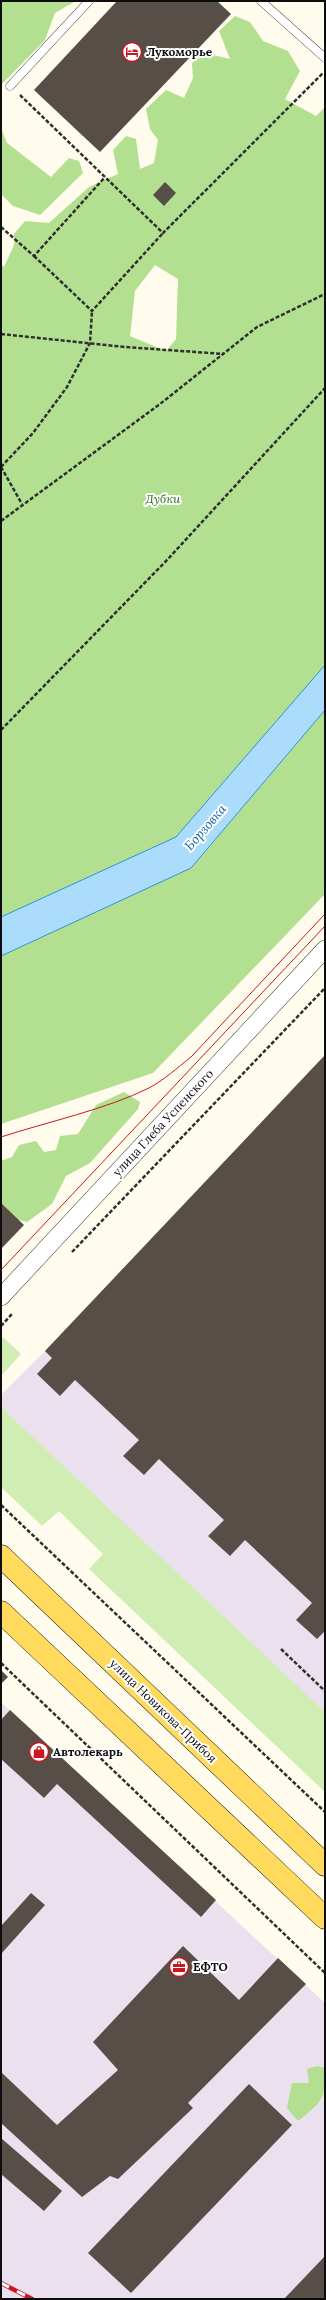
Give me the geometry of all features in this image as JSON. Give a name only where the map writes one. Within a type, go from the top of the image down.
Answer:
[{"type":"main road","name":"улица Новикова-Прибоя","points":[[1,1556],[325,1865]]},
{"type":"main road","points":[[1,1612],[325,1918]]},
{"type":"street","name":"улица Глеба Успенского","points":[[1,1297],[325,949]]},
{"type":"lane","points":[[10,86],[89,1]]},
{"type":"lane","points":[[261,1],[325,58]]},
{"type":"path","points":[[22,504],[1,467],[33,433],[67,387],[90,343],[92,311],[163,233],[325,71]]},
{"type":"path","points":[[10,86],[163,233]]},
{"type":"path","points":[[34,256],[105,177]]},
{"type":"path","points":[[1,227],[92,311]]},
{"type":"path","points":[[1,521],[22,504],[111,441],[257,327],[325,294]]},
{"type":"path","points":[[1,334],[224,354]]},
{"type":"path","points":[[1,730],[168,558],[325,388]]},
{"type":"path","points":[[71,1253],[325,988]]},
{"type":"path","points":[[1,1326],[17,1309]]},
{"type":"path","points":[[1,1504],[325,1812]]},
{"type":"path","points":[[281,1649],[325,1691]]},
{"type":"path","points":[[1,1663],[325,1973]]},
{"type":"shaded area","points":[[325,1055],[325,1714],[1,1407],[1,1395],[45,1351]]},
{"type":"shaded area","points":[[1,1702],[325,2003],[325,2299],[1,2299]]},
{"type":"green space","points":[[1,1],[76,1],[55,13],[45,40],[1,85]]},
{"type":"green space","name":"Дубки","points":[[235,16],[250,22],[263,41],[288,51],[300,71],[285,99],[316,116],[325,107],[325,665],[176,837],[1,917],[1,264],[4,267],[14,245],[14,234],[25,221],[49,223],[89,187],[118,174],[113,150],[126,136],[136,139],[140,169],[154,163],[158,140],[150,129],[146,109],[166,90],[184,98],[193,78],[192,63],[205,53],[230,59],[219,31]],"holes":[[[155,265],[178,279],[176,339],[166,351],[130,336],[135,291]]]},
{"type":"green space","points":[[1,128],[7,143],[51,177],[69,158],[79,161],[83,173],[40,215],[13,206],[1,194]]},
{"type":"green space","points":[[325,710],[325,894],[153,1073],[1,1124],[1,956],[191,868]]},
{"type":"green space","points":[[124,1092],[140,1102],[138,1109],[90,1163],[66,1176],[52,1204],[27,1222],[4,1216],[1,1211],[1,1161],[12,1157],[19,1145],[36,1141],[44,1152],[56,1150],[60,1136],[78,1134],[96,1105]]},
{"type":"green space","points":[[3,1337],[21,1354],[1,1376],[1,1339]]},
{"type":"green space","points":[[1,1407],[325,1712],[325,1792],[89,1569],[103,1554],[59,1511],[42,1526],[1,1487]]},
{"type":"green space","points":[[317,2066],[325,2068],[323,2094],[318,2104],[298,2121],[287,2108],[292,2083],[309,2083],[307,2069]]},
{"type":"water","name":"Борзовка","points":[[325,665],[325,710],[191,868],[1,956],[1,917],[176,837]]},
{"type":"building","name":"Лукоморье","points":[[117,1],[217,1],[231,14],[100,152],[34,90]]},
{"type":"building","points":[[165,182],[176,193],[164,206],[153,195]]},
{"type":"building","points":[[325,1055],[325,1631],[317,1639],[296,1620],[312,1603],[245,1540],[230,1556],[208,1536],[224,1520],[159,1459],[144,1475],[123,1456],[139,1440],[75,1380],[60,1396],[37,1374],[52,1358],[45,1351]]},
{"type":"building","points":[[1,1203],[24,1225],[1,1249]]},
{"type":"building","points":[[1,1670],[8,1677],[1,1684]]},
{"type":"building","points":[[10,1710],[216,1900],[201,1917],[57,1784],[44,1798],[1,1759],[1,1720]]},
{"type":"building","points":[[31,1893],[45,1905],[1,1954],[1,1926]]},
{"type":"building","points":[[183,1946],[239,2000],[278,1958],[306,1984],[188,2103],[193,2108],[118,2179],[110,2176],[82,2197],[1,2123],[1,2072],[57,2125],[118,2070],[93,2042]]},
{"type":"building","points":[[249,2084],[292,2125],[131,2293],[88,2253]]},
{"type":"building","points":[[1,2138],[62,2191],[44,2211],[1,2174]]},
{"type":"building","points":[[325,2256],[325,2299],[284,2299]]},
{"type":"tram line","points":[[1,1137],[115,1102],[132,1096],[160,1081],[191,1057],[325,914]]},
{"type":"tram line","points":[[1,1270],[325,926]]},
{"type":"railway","points":[[1,2283],[32,2299]]},
{"type":"place","name":"Лукоморье","points":[[132,52]]},
{"type":"place","name":"Автолекарь","points":[[39,1752]]},
{"type":"place","name":"ЕФТО","points":[[179,1967]]}]
